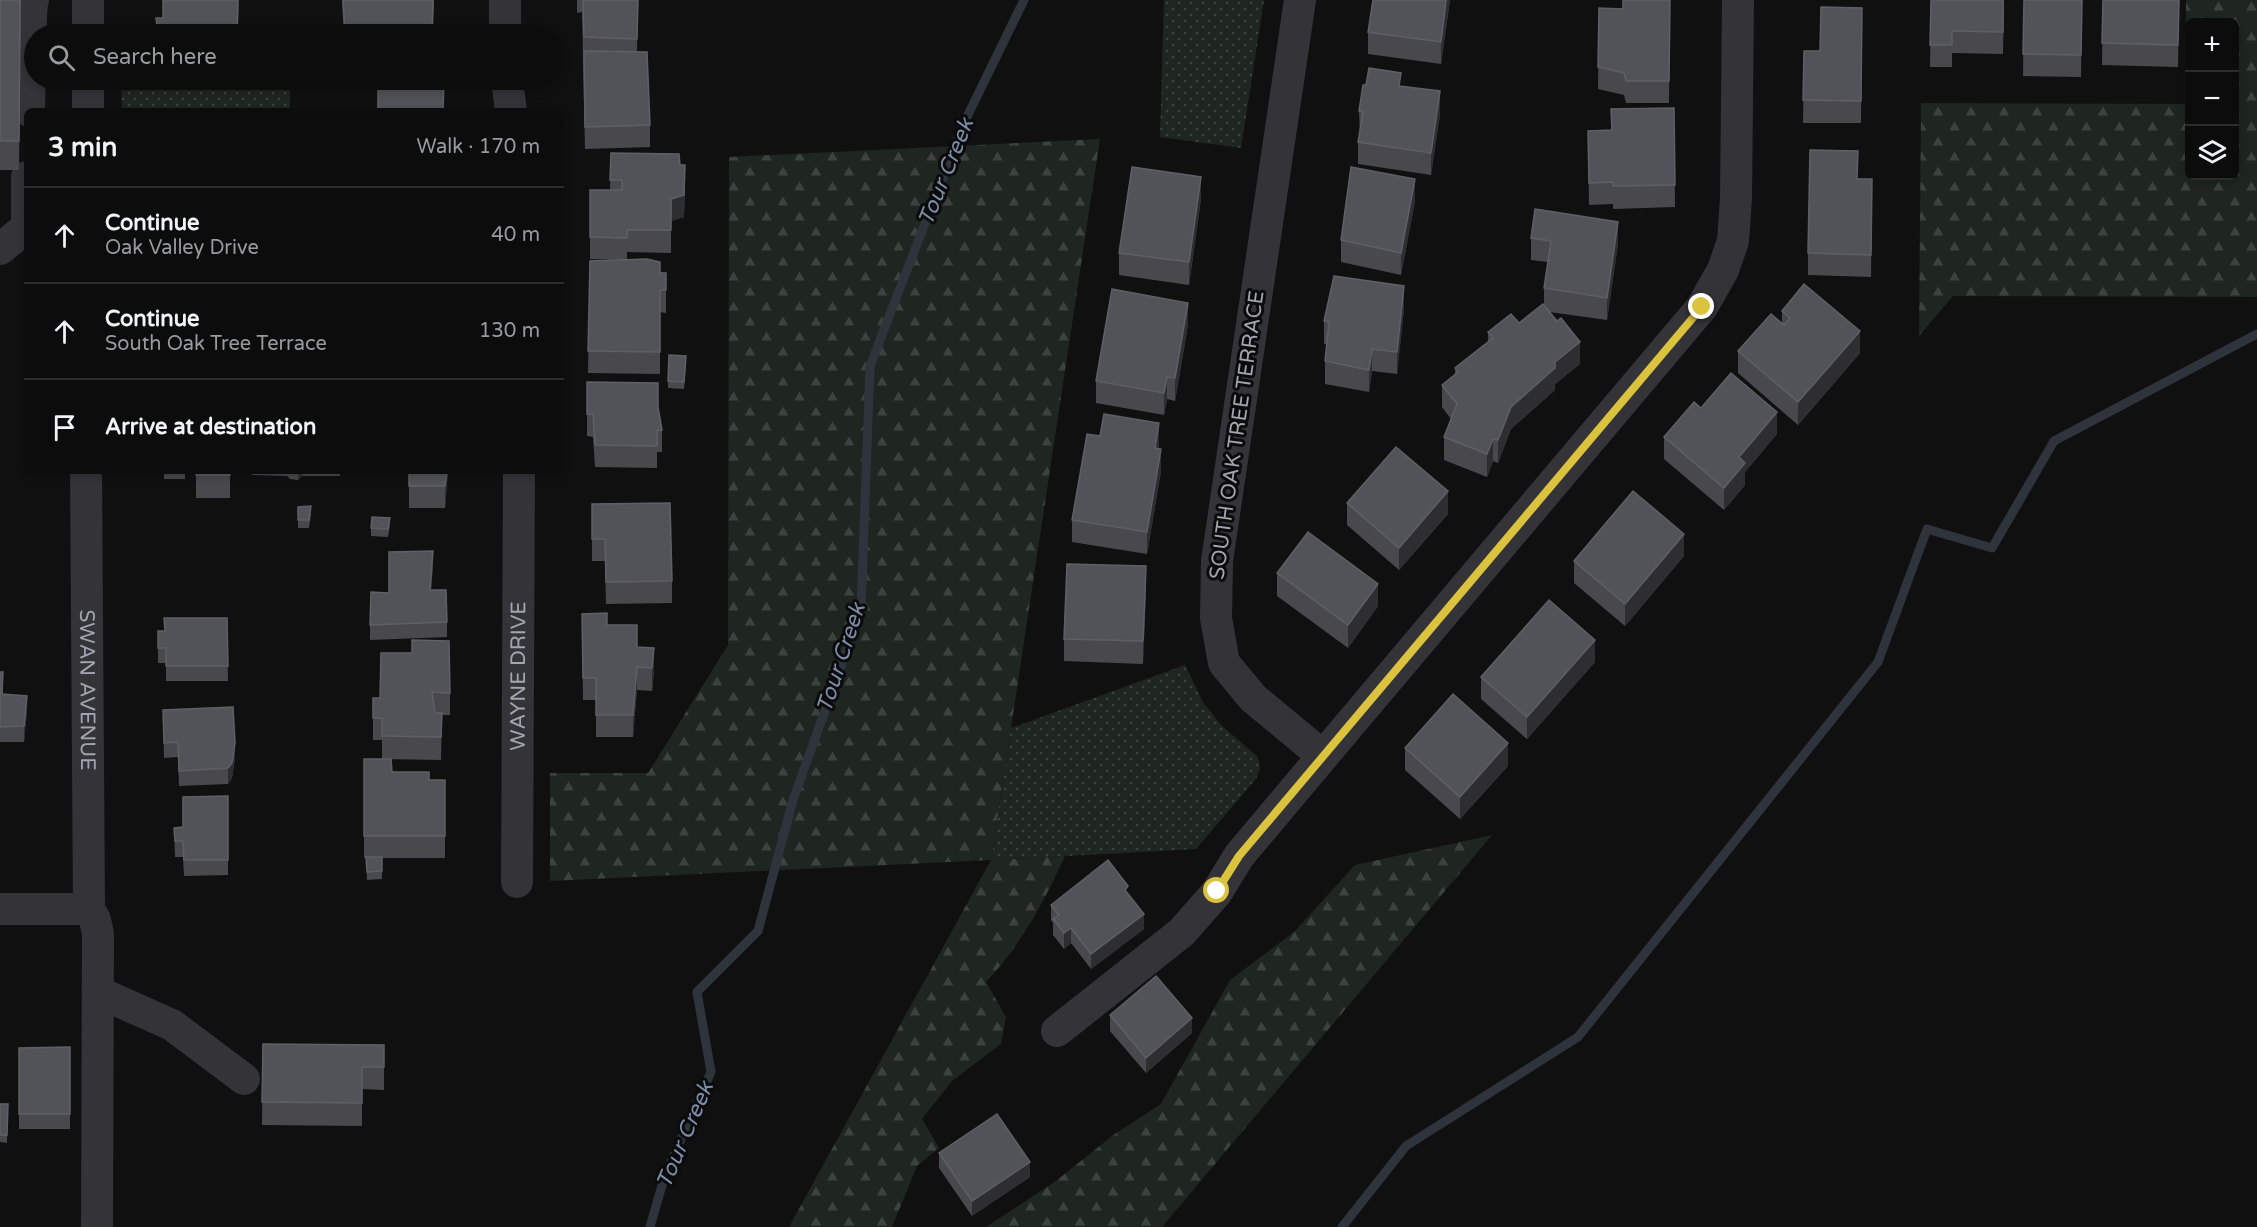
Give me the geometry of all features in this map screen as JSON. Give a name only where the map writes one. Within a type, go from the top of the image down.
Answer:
[{"type":"street","points":[[31,24],[33,0]]},
{"type":"street","points":[[88,0],[88,24]]},
{"type":"street","points":[[505,0],[505,24]]},
{"type":"street","name":"SOUTH OAK TREE TERRACE","points":[[1300,0],[1217,561],[1216,618],[1224,663],[1252,698],[1323,756]]},
{"type":"street","points":[[1057,1031],[1182,932],[1217,891],[1239,856],[1702,307],[1723,270],[1732,241],[1736,198],[1738,0]]},
{"type":"street","points":[[29,108],[30,90]]},
{"type":"street","points":[[88,90],[88,108]]},
{"type":"street","points":[[508,90],[511,108]]},
{"type":"street","points":[[0,249],[18,224],[24,193]]},
{"type":"street","name":"SWAN AVENUE","points":[[86,474],[90,909],[98,934],[97,1227]]},
{"type":"street","name":"WAYNE DRIVE","points":[[517,882],[519,474]]},
{"type":"street","points":[[0,909],[90,909]]},
{"type":"street","points":[[98,992],[172,1024],[244,1079]]},
{"type":"green space","points":[[1164,0],[1264,0],[1241,148],[1160,137]]},
{"type":"green space","points":[[2186,0],[2257,0],[2257,297],[1953,296],[1919,336],[1921,103],[2185,104],[2185,180],[2239,180],[2239,18],[2186,18]]},
{"type":"green space","points":[[121,90],[290,90],[290,108],[122,108]]},
{"type":"green space","points":[[1100,139],[991,860],[550,881],[550,773],[648,773],[728,645],[729,157]]},
{"type":"green space","points":[[1185,665],[1203,702],[1221,725],[1258,757],[1260,768],[1256,779],[1196,849],[991,860],[1011,728]]},
{"type":"green space","points":[[1492,835],[1162,1227],[986,1227],[1056,1181],[1112,1136],[1161,1104],[1230,980],[1294,932],[1355,865]]},
{"type":"green space","points":[[1065,856],[1031,922],[999,968],[986,982],[1006,1017],[1001,1044],[952,1081],[922,1119],[939,1148],[917,1166],[892,1227],[789,1227],[991,860]]},
{"type":"building","points":[[0,0],[20,0],[19,141],[0,141]]},
{"type":"building","points":[[163,0],[238,0],[237,24],[157,24],[156,18],[163,18]]},
{"type":"building","points":[[343,0],[433,0],[432,24],[344,24]]},
{"type":"building","points":[[583,0],[638,0],[637,39],[584,37]]},
{"type":"building","points":[[1373,0],[1446,0],[1441,42],[1368,32]]},
{"type":"building","points":[[1623,0],[1670,0],[1669,81],[1626,81],[1624,73],[1598,67],[1599,8],[1623,9]]},
{"type":"building","points":[[1931,0],[2003,0],[2003,32],[1952,31],[1952,45],[1930,45]]},
{"type":"building","points":[[2024,0],[2082,0],[2081,55],[2023,54]]},
{"type":"building","points":[[2103,0],[2179,0],[2178,45],[2102,43]]},
{"type":"building","points":[[1821,7],[1862,8],[1861,101],[1803,100],[1804,51],[1820,51]]},
{"type":"building","points":[[584,51],[647,52],[650,125],[585,127]]},
{"type":"building","points":[[1369,68],[1401,73],[1399,86],[1440,91],[1431,153],[1358,142],[1363,112],[1359,111],[1363,85],[1366,85]]},
{"type":"building","points":[[378,90],[444,90],[443,108],[378,108]]},
{"type":"building","points":[[1674,108],[1675,185],[1613,186],[1613,182],[1589,183],[1588,131],[1612,130],[1611,109]]},
{"type":"building","points":[[1810,150],[1858,151],[1857,179],[1872,179],[1871,255],[1808,253]]},
{"type":"building","points":[[611,153],[679,154],[680,165],[685,165],[684,195],[671,199],[671,230],[627,230],[627,238],[590,237],[590,190],[622,190],[622,180],[610,180]]},
{"type":"building","points":[[1132,167],[1201,177],[1189,262],[1119,253]]},
{"type":"building","points":[[1351,167],[1415,179],[1401,253],[1341,240]]},
{"type":"building","points":[[1535,209],[1618,222],[1607,298],[1544,288],[1551,241],[1531,238]]},
{"type":"building","points":[[647,259],[660,262],[660,273],[666,273],[666,290],[660,290],[660,352],[588,351],[590,261]]},
{"type":"building","points":[[1334,276],[1404,286],[1397,352],[1372,349],[1369,370],[1325,361],[1329,322],[1324,321]]},
{"type":"building","points":[[1804,284],[1860,331],[1798,402],[1738,351],[1771,314],[1784,325],[1790,318],[1782,311]]},
{"type":"building","points":[[1112,289],[1188,303],[1175,378],[1167,377],[1164,393],[1096,381]]},
{"type":"building","points":[[1543,304],[1557,321],[1561,318],[1580,342],[1555,362],[1555,368],[1511,407],[1498,440],[1493,439],[1487,454],[1444,437],[1457,404],[1442,385],[1458,372],[1455,368],[1493,338],[1488,332],[1511,314],[1519,323]]},
{"type":"building","points":[[669,355],[686,356],[684,382],[668,381]]},
{"type":"building","points":[[1731,373],[1777,412],[1739,457],[1745,463],[1724,488],[1664,437],[1694,402],[1701,408]]},
{"type":"building","points":[[587,382],[658,383],[658,407],[662,430],[657,430],[657,446],[595,445],[593,414],[587,414]]},
{"type":"building","points":[[1104,414],[1159,423],[1155,448],[1161,449],[1147,532],[1072,520],[1087,434],[1100,436]]},
{"type":"building","points":[[1396,447],[1448,491],[1399,548],[1347,503]]},
{"type":"building","points":[[196,474],[230,474],[230,475]]},
{"type":"building","points":[[409,474],[447,474],[445,486],[409,486]]},
{"type":"building","points":[[1633,491],[1684,534],[1625,604],[1574,561]]},
{"type":"building","points":[[670,503],[672,581],[606,582],[605,539],[592,539],[592,504]]},
{"type":"building","points":[[311,506],[309,520],[298,520],[298,507]]},
{"type":"building","points":[[372,517],[390,518],[388,529],[371,528]]},
{"type":"building","points":[[1308,532],[1378,584],[1348,625],[1277,573]]},
{"type":"building","points":[[433,551],[430,590],[446,590],[447,622],[370,625],[371,592],[389,593],[389,552]]},
{"type":"building","points":[[1067,564],[1146,566],[1143,641],[1064,639]]},
{"type":"building","points":[[1549,600],[1595,640],[1527,717],[1481,677]]},
{"type":"building","points":[[607,613],[607,625],[637,625],[637,647],[654,648],[652,668],[637,667],[633,715],[596,715],[596,678],[583,678],[582,614]]},
{"type":"building","points":[[164,618],[227,618],[228,666],[166,666],[166,648],[158,648],[158,631],[165,631]]},
{"type":"building","points":[[412,640],[449,641],[450,693],[432,692],[435,713],[442,713],[441,737],[382,736],[382,718],[373,718],[373,698],[380,698],[381,653],[412,653]]},
{"type":"building","points":[[0,672],[3,672],[2,694],[27,696],[24,726],[0,727]]},
{"type":"building","points":[[1453,694],[1508,743],[1460,797],[1405,748]]},
{"type":"building","points":[[233,707],[235,743],[232,763],[228,768],[179,771],[178,742],[164,743],[163,710]]},
{"type":"building","points":[[364,759],[391,759],[392,772],[429,772],[429,780],[445,780],[445,836],[364,836]]},
{"type":"building","points":[[228,796],[228,860],[184,860],[183,841],[175,841],[174,828],[183,827],[183,797]]},
{"type":"building","points":[[366,857],[382,857],[382,871],[367,872]]},
{"type":"building","points":[[1108,860],[1128,886],[1125,890],[1144,914],[1091,954],[1071,928],[1064,933],[1053,919],[1059,915],[1051,905]]},
{"type":"building","points":[[1156,976],[1192,1018],[1146,1058],[1110,1015]]},
{"type":"building","points":[[263,1044],[384,1045],[384,1067],[362,1067],[362,1103],[262,1102]]},
{"type":"building","points":[[70,1047],[70,1114],[19,1114],[19,1048]]},
{"type":"building","points":[[0,1104],[8,1104],[7,1135],[0,1135]]},
{"type":"building","points":[[997,1114],[1030,1162],[972,1201],[939,1153]]},
{"type":"waterway","name":"Tour Creek","points":[[650,1227],[665,1175],[711,1072],[697,992],[758,931],[793,800],[861,610],[870,366],[963,125],[1024,0]]},
{"type":"waterway","points":[[1342,1227],[1406,1146],[1578,1037],[1878,662],[1927,529],[1992,548],[2054,441],[2257,334]]},
{"type":"route","points":[[1217,891],[1239,856],[1702,307]]}]
